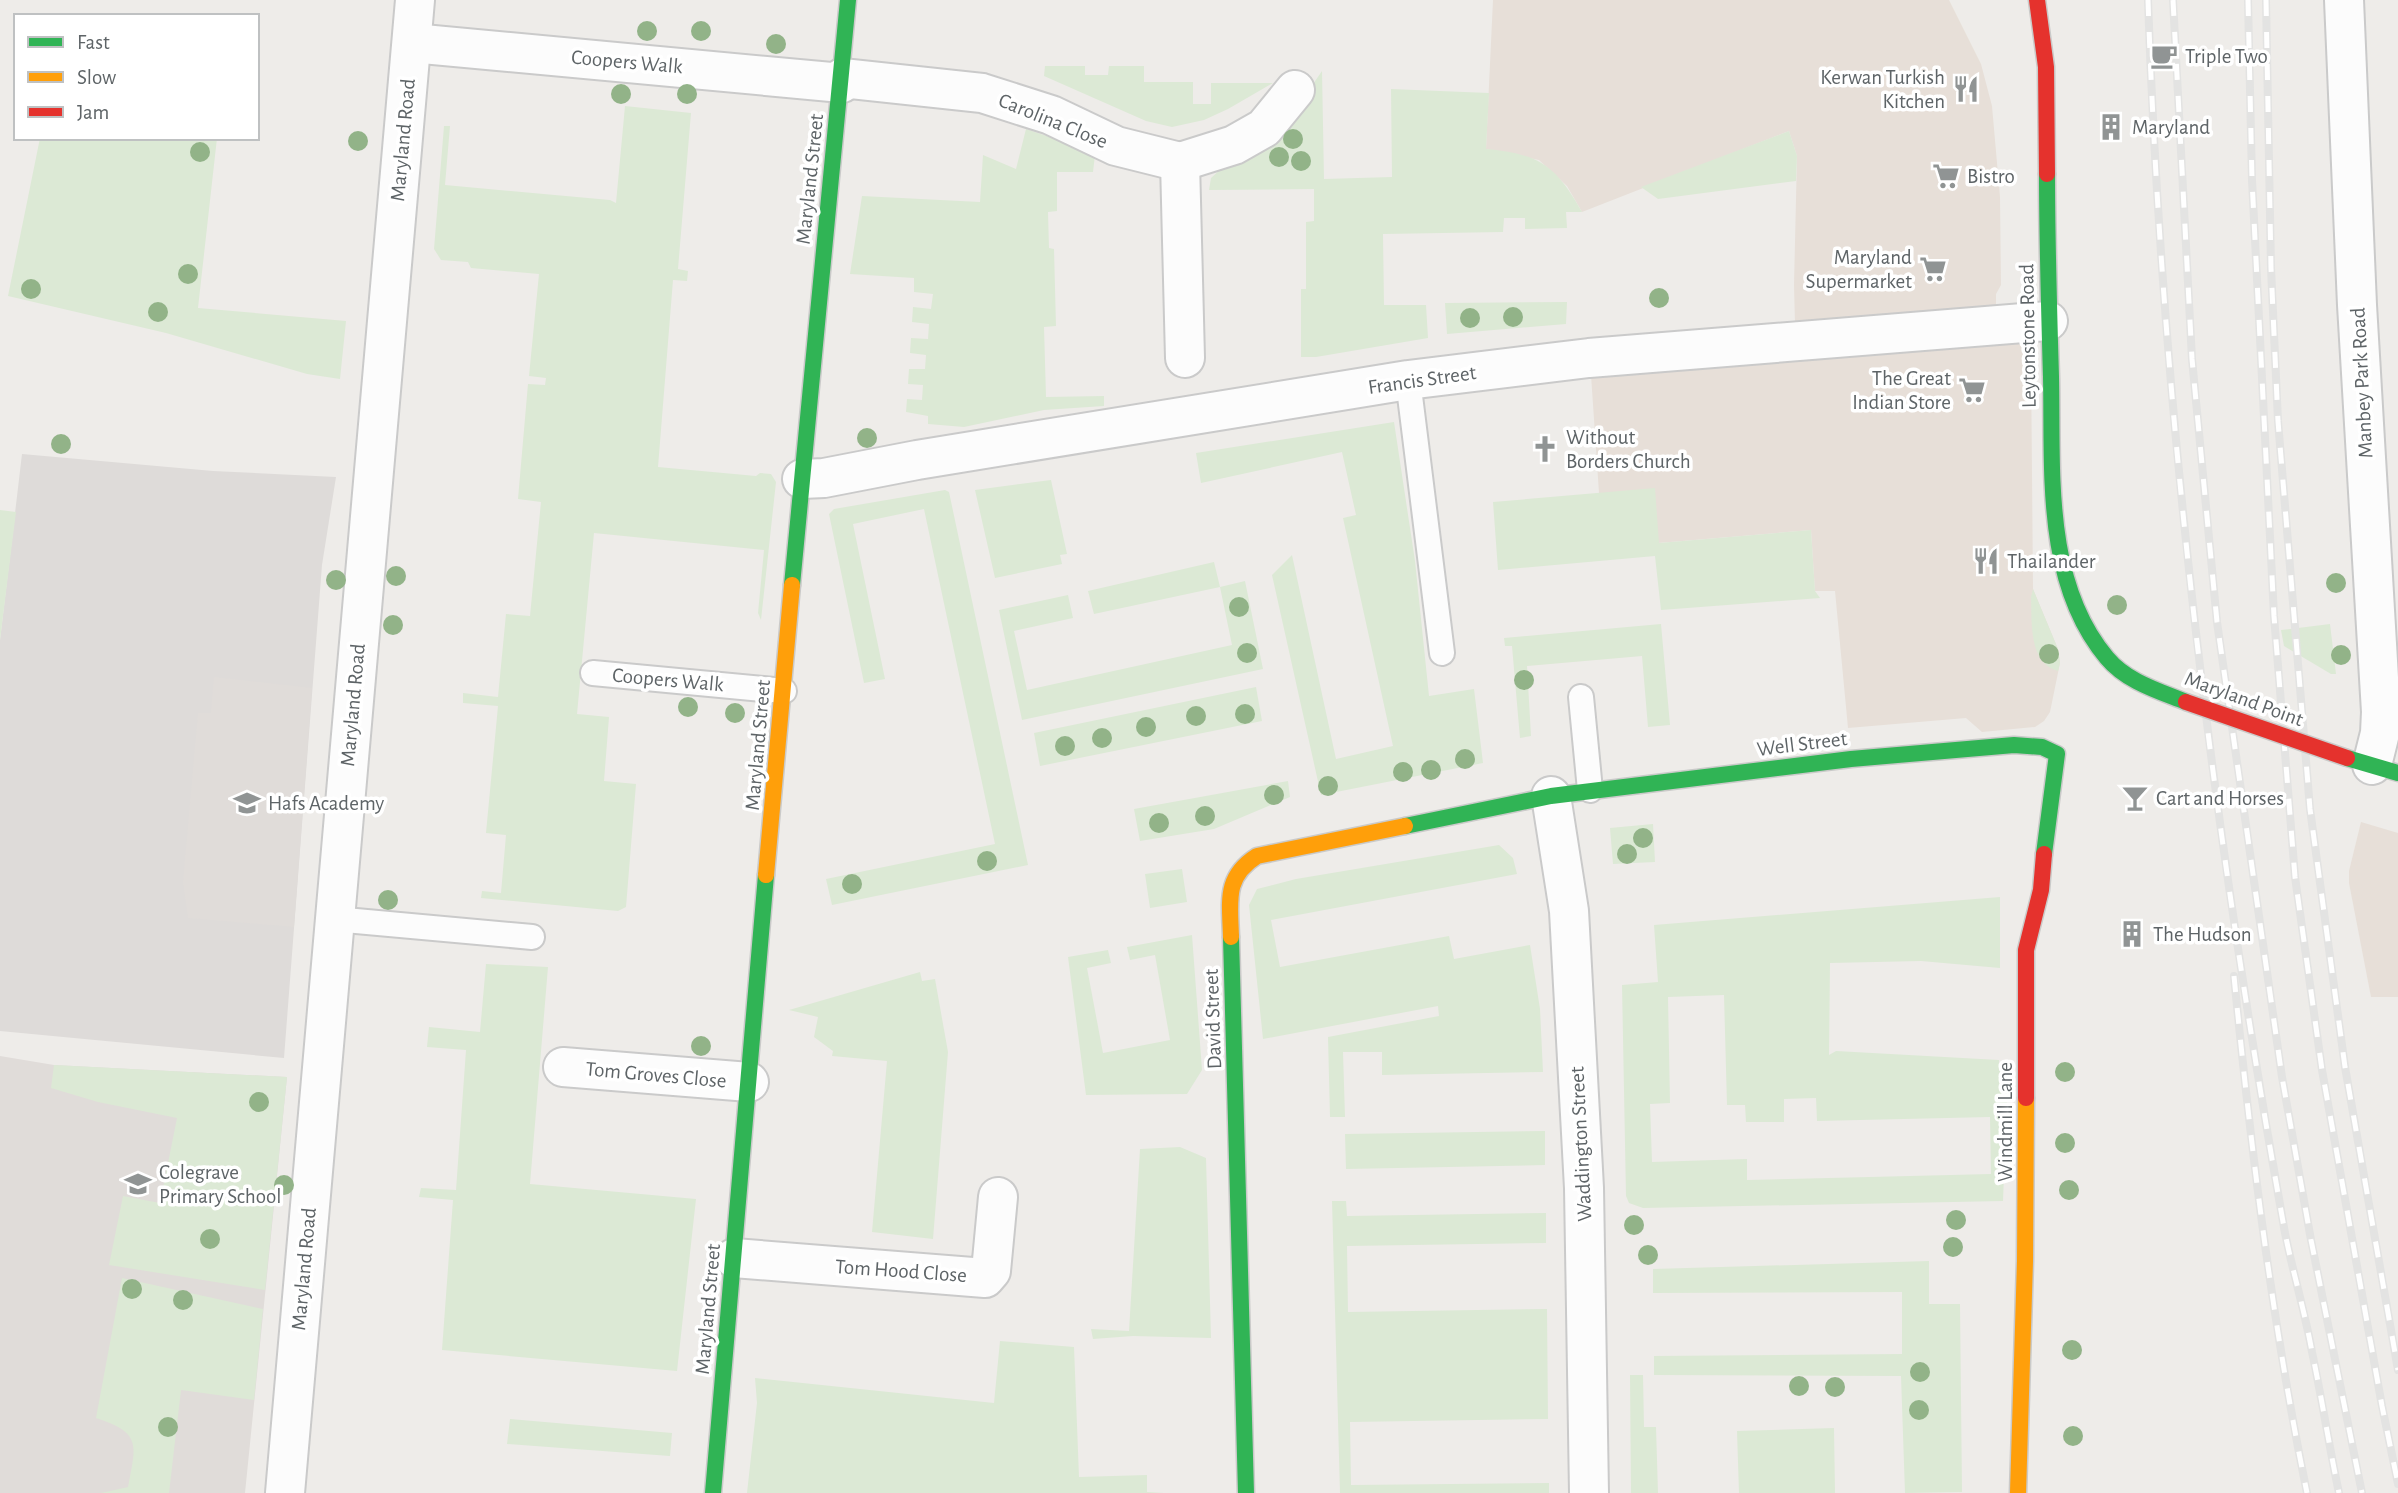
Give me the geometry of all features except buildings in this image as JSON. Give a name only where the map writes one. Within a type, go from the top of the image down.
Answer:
[{"type":"street","name":"Maryland Road","points":[[285,1493],[415,0]]},
{"type":"street","name":"Maryland Street","points":[[713,1493],[802,479],[848,0]]},
{"type":"street","name":"Leytonstone Road","points":[[2037,0],[2046,46],[2048,321],[2054,503],[2064,568],[2078,611],[2088,631],[2109,660]]},
{"type":"street","name":"Manbey Park Road","points":[[2343,0],[2357,305],[2381,712],[2380,733],[2372,765]]},
{"type":"street","name":"Coopers Walk","points":[[412,43],[842,80]]},
{"type":"street","name":"Carolina Close","points":[[842,80],[982,93],[1051,116],[1116,146],[1180,162]]},
{"type":"street","points":[[1185,358],[1180,162],[1234,145],[1264,128],[1295,90]]},
{"type":"street","name":"Francis Street","points":[[802,479],[824,478],[917,460],[1408,380],[1589,358],[2048,321]]},
{"type":"street","name":"Maryland Point","points":[[2109,660],[2146,684],[2186,702],[2372,765]]},
{"type":"street","name":"Well Street","points":[[1551,796],[1851,759],[2014,745],[2042,747],[2057,754]]},
{"type":"street","name":"Windmill Lane","points":[[2018,1493],[2025,1261],[2026,950],[2041,891],[2046,825],[2057,754]]},
{"type":"street","name":"David Street","points":[[1246,1493],[1230,903],[1232,885],[1237,873],[1243,865],[1257,856],[1551,796]]},
{"type":"street","name":"Waddington Street","points":[[1551,796],[1569,911],[1584,1188],[1589,1493]]},
{"type":"street","name":"Tom Groves Close","points":[[563,1067],[749,1082]]},
{"type":"street","name":"Tom Hood Close","points":[[734,1258],[985,1278],[991,1271],[998,1197]]},
{"type":"lane","points":[[1408,380],[1442,653]]},
{"type":"lane","name":"Coopers Walk","points":[[593,673],[784,691]]},
{"type":"lane","points":[[1581,697],[1590,790]]},
{"type":"lane","points":[[334,919],[532,937]]},
{"type":"shaded area","points":[[1493,0],[1949,0],[1981,64],[1992,106],[2000,197],[2001,285],[1996,294],[1996,307],[1795,324],[1797,156],[1789,131],[1582,212],[1567,186],[1539,160],[1486,149]]},
{"type":"shaded area","points":[[2018,340],[2028,346],[2031,359],[2033,589],[2058,649],[2060,663],[2050,712],[2044,721],[2035,727],[1982,732],[1966,718],[1848,728],[1835,591],[1815,591],[1811,530],[1658,543],[1599,493],[1591,375]]},
{"type":"shaded area","points":[[22,454],[213,471],[336,477],[322,565],[284,1058],[0,1031],[0,640]]},
{"type":"shaded area","name":"Hafs Academy","points":[[214,677],[312,688],[294,927],[188,918],[183,882],[198,713],[211,713]]},
{"type":"shaded area","points":[[2361,822],[2398,833],[2398,997],[2371,997],[2349,883],[2349,871]]},
{"type":"shaded area","name":"Colegrave Primary School","points":[[0,1056],[54,1065],[287,1077],[245,1493],[0,1493]]},
{"type":"green space","points":[[1045,66],[1085,66],[1085,75],[1108,75],[1109,66],[1144,66],[1144,82],[1193,82],[1193,104],[1211,104],[1211,83],[1273,83],[1204,120],[1172,127],[1146,121],[1044,76]]},
{"type":"green space","points":[[1322,71],[1324,179],[1392,177],[1391,89],[1489,93],[1486,149],[1520,154],[1544,165],[1564,183],[1582,212],[1566,212],[1567,228],[1525,229],[1525,218],[1504,218],[1503,232],[1383,234],[1384,305],[1426,305],[1428,338],[1316,357],[1301,357],[1301,289],[1306,289],[1306,222],[1314,221],[1314,189],[1209,190],[1211,178],[1311,87]]},
{"type":"green space","points":[[625,106],[691,113],[678,269],[688,271],[687,281],[673,280],[658,467],[756,476],[760,473],[771,474],[776,482],[761,620],[758,613],[764,550],[594,533],[577,714],[609,717],[604,781],[636,784],[626,907],[618,911],[481,898],[482,891],[501,893],[506,835],[486,833],[498,706],[463,703],[463,693],[498,697],[506,614],[530,616],[541,502],[518,499],[528,384],[545,385],[546,378],[529,376],[539,274],[471,268],[468,262],[441,260],[434,249],[444,126],[450,126],[445,185],[610,200],[616,203]]},
{"type":"green space","points":[[1026,129],[1088,150],[1095,155],[1093,172],[1057,172],[1057,211],[1048,212],[1049,248],[1054,249],[1056,326],[1044,327],[1046,397],[1104,396],[1104,406],[1044,410],[964,427],[928,424],[928,416],[906,412],[907,399],[922,400],[923,385],[908,384],[909,369],[925,369],[926,355],[910,353],[911,338],[928,339],[929,324],[912,322],[913,307],[931,309],[933,294],[914,292],[914,278],[850,274],[862,196],[980,202],[983,155],[1016,169]]},
{"type":"green space","points":[[1789,131],[1797,156],[1796,181],[1658,199],[1641,187]]},
{"type":"green space","points":[[40,140],[217,140],[198,308],[346,321],[340,379],[307,374],[166,333],[8,296]]},
{"type":"green space","points":[[1567,302],[1566,324],[1447,334],[1445,303]]},
{"type":"green space","points":[[1394,422],[1415,561],[1429,696],[1474,689],[1483,763],[1321,795],[1272,575],[1292,555],[1336,759],[1393,746],[1343,518],[1356,515],[1342,452],[1201,483],[1196,453]]},
{"type":"green space","points":[[1051,480],[1067,554],[1060,555],[1062,564],[995,578],[975,490]]},
{"type":"green space","points":[[1655,488],[1659,543],[1811,530],[1815,591],[1820,598],[1661,610],[1655,556],[1498,570],[1493,502]]},
{"type":"green space","points":[[945,490],[949,492],[1028,865],[832,905],[826,879],[995,844],[924,509],[853,524],[885,679],[864,683],[829,514],[834,509]]},
{"type":"green space","points":[[0,510],[16,512],[0,640]]},
{"type":"green space","points":[[1214,562],[1220,587],[1094,614],[1088,591]]},
{"type":"green space","points":[[1245,581],[1263,669],[1022,720],[999,610],[1068,595],[1073,618],[1014,631],[1027,690],[1232,645],[1220,587]]},
{"type":"green space","points":[[2033,589],[2058,649],[2058,671],[2048,667],[2037,650],[2031,618]]},
{"type":"green space","points":[[1661,624],[1670,725],[1648,727],[1642,656],[1527,666],[1531,736],[1520,738],[1512,646],[1505,646],[1504,638]]},
{"type":"green space","points":[[2330,624],[2336,674],[2331,674],[2284,646],[2281,630]]},
{"type":"green space","points":[[1256,687],[1262,721],[1040,766],[1034,733]]},
{"type":"green space","points":[[1288,781],[1290,797],[1214,829],[1140,841],[1134,809]]},
{"type":"green space","points":[[1653,824],[1655,862],[1613,864],[1610,828]]},
{"type":"green space","points":[[1499,845],[1513,858],[1517,874],[1271,920],[1280,967],[1449,936],[1454,959],[1530,945],[1540,1009],[1543,1072],[1382,1075],[1382,1052],[1343,1052],[1345,1117],[1330,1117],[1328,1037],[1439,1016],[1438,1006],[1263,1039],[1249,905],[1257,889],[1296,879]]},
{"type":"green space","points":[[1182,869],[1187,902],[1150,908],[1145,874]]},
{"type":"green space","points":[[2000,897],[2000,968],[1921,961],[1830,963],[1829,1055],[1836,1051],[1999,1060],[1999,1071],[2008,1072],[2003,1201],[1643,1208],[1629,1203],[1626,1196],[1622,985],[1658,982],[1654,925]],"holes":[[[1724,995],[1727,1105],[1745,1105],[1746,1122],[1784,1122],[1784,1099],[1816,1098],[1817,1121],[1990,1117],[1991,1174],[1747,1180],[1747,1159],[1652,1162],[1650,1104],[1670,1103],[1668,997]]]},
{"type":"green space","points":[[1192,935],[1202,1070],[1187,1094],[1086,1095],[1068,957],[1108,950],[1111,963],[1087,968],[1103,1053],[1170,1040],[1155,955],[1130,960],[1127,947]]},
{"type":"green space","points":[[486,964],[548,967],[530,1184],[696,1199],[677,1371],[442,1350],[453,1200],[419,1197],[421,1188],[456,1190],[466,1050],[427,1047],[429,1027],[480,1032]]},
{"type":"green space","points":[[920,972],[922,981],[935,979],[948,1052],[933,1239],[872,1232],[887,1061],[832,1056],[833,1051],[814,1037],[818,1017],[789,1010]]},
{"type":"green space","points":[[54,1065],[287,1077],[265,1290],[109,1265],[123,1196],[160,1203],[177,1118],[98,1102],[51,1088]]},
{"type":"green space","points":[[1545,1131],[1545,1165],[1346,1169],[1345,1134]]},
{"type":"green space","points":[[1180,1147],[1206,1158],[1211,1338],[1133,1336],[1093,1339],[1091,1329],[1129,1331],[1140,1149]]},
{"type":"green space","points":[[1332,1201],[1346,1201],[1347,1216],[1546,1213],[1546,1243],[1347,1246],[1348,1312],[1547,1309],[1548,1419],[1350,1422],[1351,1485],[1549,1483],[1549,1493],[1340,1493]]},
{"type":"green space","points":[[1929,1261],[1929,1304],[1960,1304],[1962,1492],[1905,1493],[1901,1376],[1654,1375],[1654,1356],[1902,1354],[1902,1292],[1653,1293],[1653,1269]]},
{"type":"green space","points":[[122,1278],[263,1309],[254,1400],[181,1390],[169,1493],[101,1493],[128,1487],[134,1450],[128,1435],[122,1429],[96,1418]]},
{"type":"green space","points":[[1000,1341],[1074,1347],[1079,1477],[1147,1475],[1147,1492],[1164,1493],[747,1493],[757,1403],[755,1378],[994,1403]]},
{"type":"green space","points":[[1630,1375],[1643,1375],[1644,1427],[1656,1427],[1658,1493],[1631,1493]]},
{"type":"green space","points":[[510,1419],[672,1433],[670,1456],[507,1444]]},
{"type":"green space","points":[[1834,1428],[1835,1493],[1739,1493],[1737,1431]]},
{"type":"railway","points":[[2148,0],[2155,155],[2178,465],[2213,773],[2285,1233],[2309,1337],[2339,1493]]},
{"type":"railway","points":[[2173,0],[2192,359],[2217,622],[2282,1077],[2311,1240],[2362,1493]]},
{"type":"railway","points":[[2248,0],[2252,180],[2274,616],[2295,877],[2322,1070],[2398,1484]]},
{"type":"railway","points":[[2266,0],[2271,268],[2278,421],[2310,809],[2345,1067],[2398,1370]]},
{"type":"railway","points":[[2234,976],[2264,1236],[2283,1365],[2307,1493]]},
{"type":"traffic: fast","points":[[792,585],[848,0]]},
{"type":"traffic: fast","points":[[2047,174],[2053,487],[2062,560],[2072,595],[2086,628],[2107,658],[2134,680],[2186,702]]},
{"type":"traffic: fast","points":[[1405,826],[1551,796],[1851,759],[2014,745],[2042,747],[2057,754],[2044,854]]},
{"type":"traffic: fast","points":[[2347,758],[2398,773]]},
{"type":"traffic: fast","points":[[713,1493],[766,875]]},
{"type":"traffic: fast","points":[[1231,937],[1246,1493]]},
{"type":"traffic: slow","points":[[766,875],[792,585]]},
{"type":"traffic: slow","points":[[1231,937],[1230,901],[1234,881],[1246,864],[1257,856],[1405,826]]},
{"type":"traffic: slow","points":[[2018,1493],[2025,1261],[2026,1098]]},
{"type":"traffic: jam","points":[[2037,0],[2046,67],[2047,174]]},
{"type":"traffic: jam","points":[[2186,702],[2347,758]]},
{"type":"traffic: jam","points":[[2026,1098],[2026,950],[2041,890],[2044,854]]},
{"type":"place","name":"Triple Two","points":[[2164,56]]},
{"type":"place","name":"Kerwan Turkish Kitchen","points":[[1966,89]]},
{"type":"place","name":"Maryland","points":[[2111,127]]},
{"type":"place","name":"Bistro","points":[[1946,176]]},
{"type":"place","name":"Maryland Supermarket","points":[[1933,269]]},
{"type":"place","name":"The Great Indian Store","points":[[1972,390]]},
{"type":"place","name":"Without Borders Church","points":[[1545,449]]},
{"type":"place","name":"Thailander","points":[[1986,561]]},
{"type":"place","name":"Cart and Horses","points":[[2135,798]]},
{"type":"place","name":"Hafs Academy","points":[[247,803]]},
{"type":"place","name":"The Hudson","points":[[2132,934]]},
{"type":"place","name":"Colegrave Primary School","points":[[138,1184]]}]
